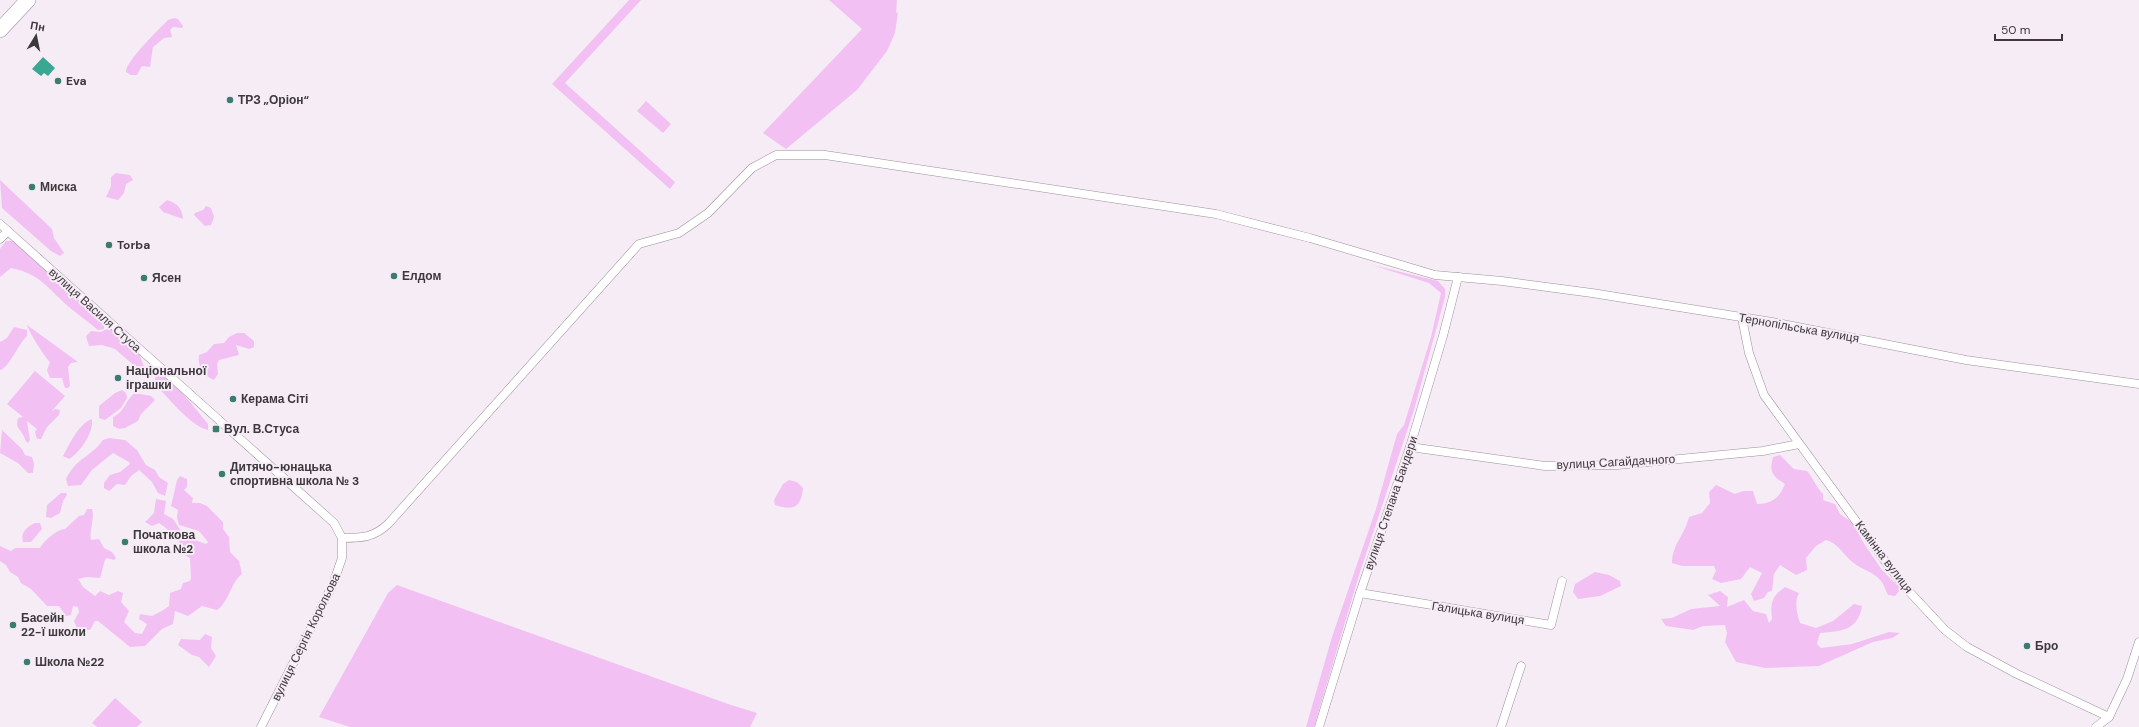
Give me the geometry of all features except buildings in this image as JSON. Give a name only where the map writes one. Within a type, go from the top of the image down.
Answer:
[{"type":"highway","points":[[0,30],[28,0]]},
{"type":"street","name":"Тернопільська вулиця","points":[[342,538],[364,538],[382,529],[639,244],[679,233],[708,213],[752,168],[776,154],[825,156],[1216,214],[1310,238],[1435,275],[1592,292],[1772,322],[1966,360],[2139,384]]},
{"type":"street","name":"вулиця Василя Стуса","points":[[0,224],[334,523]]},
{"type":"street","points":[[0,239],[8,231]]},
{"type":"street","name":"вулиця Степана Бандери","points":[[1319,727],[1360,594],[1410,447],[1443,336],[1458,277]]},
{"type":"street","name":"Камінна вулиця","points":[[1742,318],[1749,353],[1758,383],[1799,444],[1904,586],[1945,630],[1967,647],[2017,674],[2109,718]]},
{"type":"street","name":"вулиця Сагайдачного","points":[[1410,447],[1545,466],[1617,465],[1763,451],[1799,444]]},
{"type":"street","name":"вулиця Сергія Корольова","points":[[261,727],[333,584],[342,558],[342,538],[334,523]]},
{"type":"street","name":"Галицька вулиця","points":[[1360,594],[1551,625],[1562,581]]},
{"type":"street","points":[[2096,727],[2109,718],[2127,679],[2139,642]]},
{"type":"street","points":[[1501,727],[1521,666]]},
{"type":"shaded area","points":[[629,0],[641,0],[565,83],[675,182],[670,189],[552,84]]},
{"type":"shaded area","points":[[829,0],[897,0],[896,13],[898,12],[895,33],[887,51],[857,90],[786,149],[763,133],[862,29]]},
{"type":"shaded area","points":[[174,18],[178,19],[183,26],[182,28],[173,27],[170,30],[172,37],[164,38],[153,47],[150,67],[142,66],[137,75],[131,75],[126,72],[127,67],[143,46],[168,20]]},
{"type":"shaded area","points":[[43,57],[55,68],[48,76],[44,73],[41,76],[32,69]]},
{"type":"shaded area","points":[[646,101],[671,124],[663,133],[637,111]]},
{"type":"shaded area","points":[[116,173],[130,175],[133,180],[126,184],[124,193],[118,200],[106,197],[111,186],[111,177]]},
{"type":"shaded area","points":[[0,180],[52,229],[54,238],[64,253],[60,256],[51,251],[2,208]]},
{"type":"shaded area","points":[[167,200],[178,206],[183,219],[163,212],[159,207]]},
{"type":"shaded area","points":[[206,206],[211,208],[214,217],[211,225],[205,226],[194,215],[195,213],[203,210]]},
{"type":"shaded area","points":[[6,241],[13,241],[104,322],[104,329],[98,330],[69,307],[37,278],[30,274],[11,268],[0,277],[0,249]]},
{"type":"shaded area","points":[[1372,265],[1438,281],[1445,289],[1445,297],[1414,410],[1360,572],[1314,727],[1306,727],[1332,637],[1376,509],[1397,434],[1404,425],[1431,337],[1441,293],[1429,283]]},
{"type":"shaded area","points":[[27,325],[78,362],[71,363],[68,367],[70,386],[68,388],[65,388],[62,378],[50,378],[47,370],[50,362],[37,344]]},
{"type":"shaded area","points":[[14,327],[27,330],[27,336],[20,344],[7,365],[0,370],[0,342],[7,338]]},
{"type":"shaded area","points":[[107,329],[114,330],[139,353],[146,373],[143,373],[115,349],[102,345],[89,346],[86,336],[91,331],[101,332]]},
{"type":"shaded area","points":[[237,333],[244,333],[254,341],[254,347],[249,349],[236,345],[239,355],[219,360],[217,364],[218,374],[214,380],[210,378],[200,367],[199,355],[207,352],[214,344],[224,343],[229,337]]},
{"type":"shaded area","points":[[35,371],[65,396],[51,412],[55,409],[60,410],[59,415],[47,427],[41,439],[37,439],[35,432],[37,429],[27,421],[30,440],[28,443],[17,426],[18,418],[23,417],[7,404]]},
{"type":"shaded area","points":[[159,375],[165,378],[185,396],[208,424],[208,430],[201,428],[187,417],[154,383],[156,376]]},
{"type":"shaded area","points":[[122,390],[126,393],[127,398],[121,408],[105,420],[99,418],[99,406],[115,393]]},
{"type":"shaded area","points":[[135,393],[151,396],[155,400],[141,414],[138,421],[125,428],[119,429],[113,426],[113,417],[123,409]]},
{"type":"shaded area","points":[[92,419],[89,436],[82,447],[69,459],[63,456],[79,430],[83,425]]},
{"type":"shaded area","points":[[2,430],[22,449],[25,455],[32,457],[34,464],[33,473],[28,473],[18,463],[0,453]]},
{"type":"shaded area","points":[[109,438],[125,440],[137,450],[146,465],[155,470],[159,477],[168,483],[165,496],[158,493],[152,482],[139,470],[131,476],[125,485],[117,484],[109,491],[104,488],[104,483],[110,475],[120,472],[130,464],[113,453],[92,470],[81,485],[68,486],[66,479],[74,466],[94,450],[103,440]]},
{"type":"shaded area","points":[[1780,455],[1794,469],[1807,471],[1823,494],[1823,500],[1835,504],[1840,514],[1853,523],[1863,542],[1882,570],[1901,589],[1895,596],[1888,595],[1878,578],[1858,566],[1830,541],[1826,540],[1816,546],[1806,558],[1807,570],[1796,575],[1780,565],[1774,574],[1772,591],[1768,592],[1764,598],[1754,601],[1751,594],[1762,573],[1750,567],[1741,579],[1721,583],[1712,579],[1716,571],[1714,566],[1682,566],[1672,563],[1674,551],[1689,517],[1702,513],[1710,503],[1709,492],[1716,485],[1735,494],[1743,491],[1753,491],[1757,504],[1771,501],[1778,496],[1785,484],[1774,476],[1771,466],[1773,457]]},
{"type":"shaded area","points":[[180,476],[187,479],[187,487],[184,490],[193,498],[192,503],[200,503],[207,506],[223,522],[223,529],[229,537],[230,552],[239,561],[242,574],[235,582],[225,602],[217,610],[202,606],[188,616],[175,611],[173,624],[162,629],[145,646],[130,647],[98,621],[95,621],[90,630],[78,630],[74,621],[79,612],[78,607],[73,606],[71,615],[66,616],[59,606],[47,606],[31,589],[21,583],[18,577],[10,572],[6,565],[0,561],[0,546],[11,551],[15,548],[40,548],[51,536],[58,531],[65,529],[79,516],[84,515],[87,509],[92,509],[93,517],[91,540],[99,539],[104,548],[112,552],[116,558],[114,560],[107,558],[105,560],[100,578],[87,577],[78,579],[83,587],[95,596],[100,591],[109,595],[118,591],[123,593],[121,602],[129,611],[124,622],[135,633],[142,634],[147,624],[139,619],[140,614],[152,616],[169,606],[170,593],[181,589],[183,583],[190,581],[191,578],[190,558],[185,555],[179,542],[159,523],[152,526],[145,522],[154,513],[156,499],[166,501],[164,514],[173,519],[181,531],[188,534],[195,540],[206,544],[208,542],[199,531],[179,525],[177,517],[178,510],[171,506],[177,480]]},
{"type":"shaded area","points":[[789,480],[797,482],[803,488],[798,504],[791,508],[775,505],[774,500],[783,484]]},
{"type":"shaded area","points":[[61,493],[66,493],[67,495],[63,501],[60,513],[51,518],[46,517],[47,505]]},
{"type":"shaded area","points":[[35,523],[40,523],[42,529],[31,542],[23,542],[23,533],[29,526]]},
{"type":"shaded area","points":[[1595,572],[1609,575],[1620,581],[1621,586],[1600,596],[1578,599],[1573,592],[1575,584]]},
{"type":"shaded area","points":[[397,585],[728,704],[757,713],[750,727],[350,727],[319,717],[388,593]]},
{"type":"shaded area","points":[[1785,587],[1799,593],[1796,604],[1800,623],[1816,628],[1833,621],[1854,604],[1862,606],[1857,620],[1852,625],[1841,630],[1820,633],[1817,644],[1821,648],[1852,644],[1889,632],[1900,633],[1892,638],[1873,642],[1819,666],[1765,668],[1736,662],[1725,642],[1727,633],[1725,625],[1703,626],[1693,630],[1666,626],[1661,619],[1672,618],[1691,609],[1720,606],[1708,595],[1720,591],[1728,597],[1727,607],[1744,600],[1753,611],[1766,614],[1769,623],[1772,619],[1771,609],[1773,600]]},
{"type":"shaded area","points":[[205,634],[212,637],[211,648],[216,656],[209,667],[199,657],[192,655],[178,645],[181,639],[200,640]]},
{"type":"shaded area","points":[[115,698],[142,722],[137,727],[97,727],[92,723]]},
{"type":"place","name":"Eva","points":[[58,81]]},
{"type":"place","name":"ТРЗ „Оріон“","points":[[230,100]]},
{"type":"place","name":"Миска","points":[[32,187]]},
{"type":"place","name":"Torba","points":[[109,245]]},
{"type":"place","name":"Елдом","points":[[394,276]]},
{"type":"place","name":"Ясен","points":[[144,278]]},
{"type":"place","name":"Національної іграшки","points":[[118,378]]},
{"type":"place","name":"Керама Сіті","points":[[233,399]]},
{"type":"place","name":"Вул. В.Стуса","points":[[216,429]]},
{"type":"place","name":"Дитячо-юнацька спортивна школа № 3","points":[[222,474]]},
{"type":"place","name":"Початкова школа №2","points":[[125,542]]},
{"type":"place","name":"Басейн 22-ї школи","points":[[13,625]]},
{"type":"place","name":"Бро","points":[[2027,646]]},
{"type":"place","name":"Школа №22","points":[[27,662]]}]
